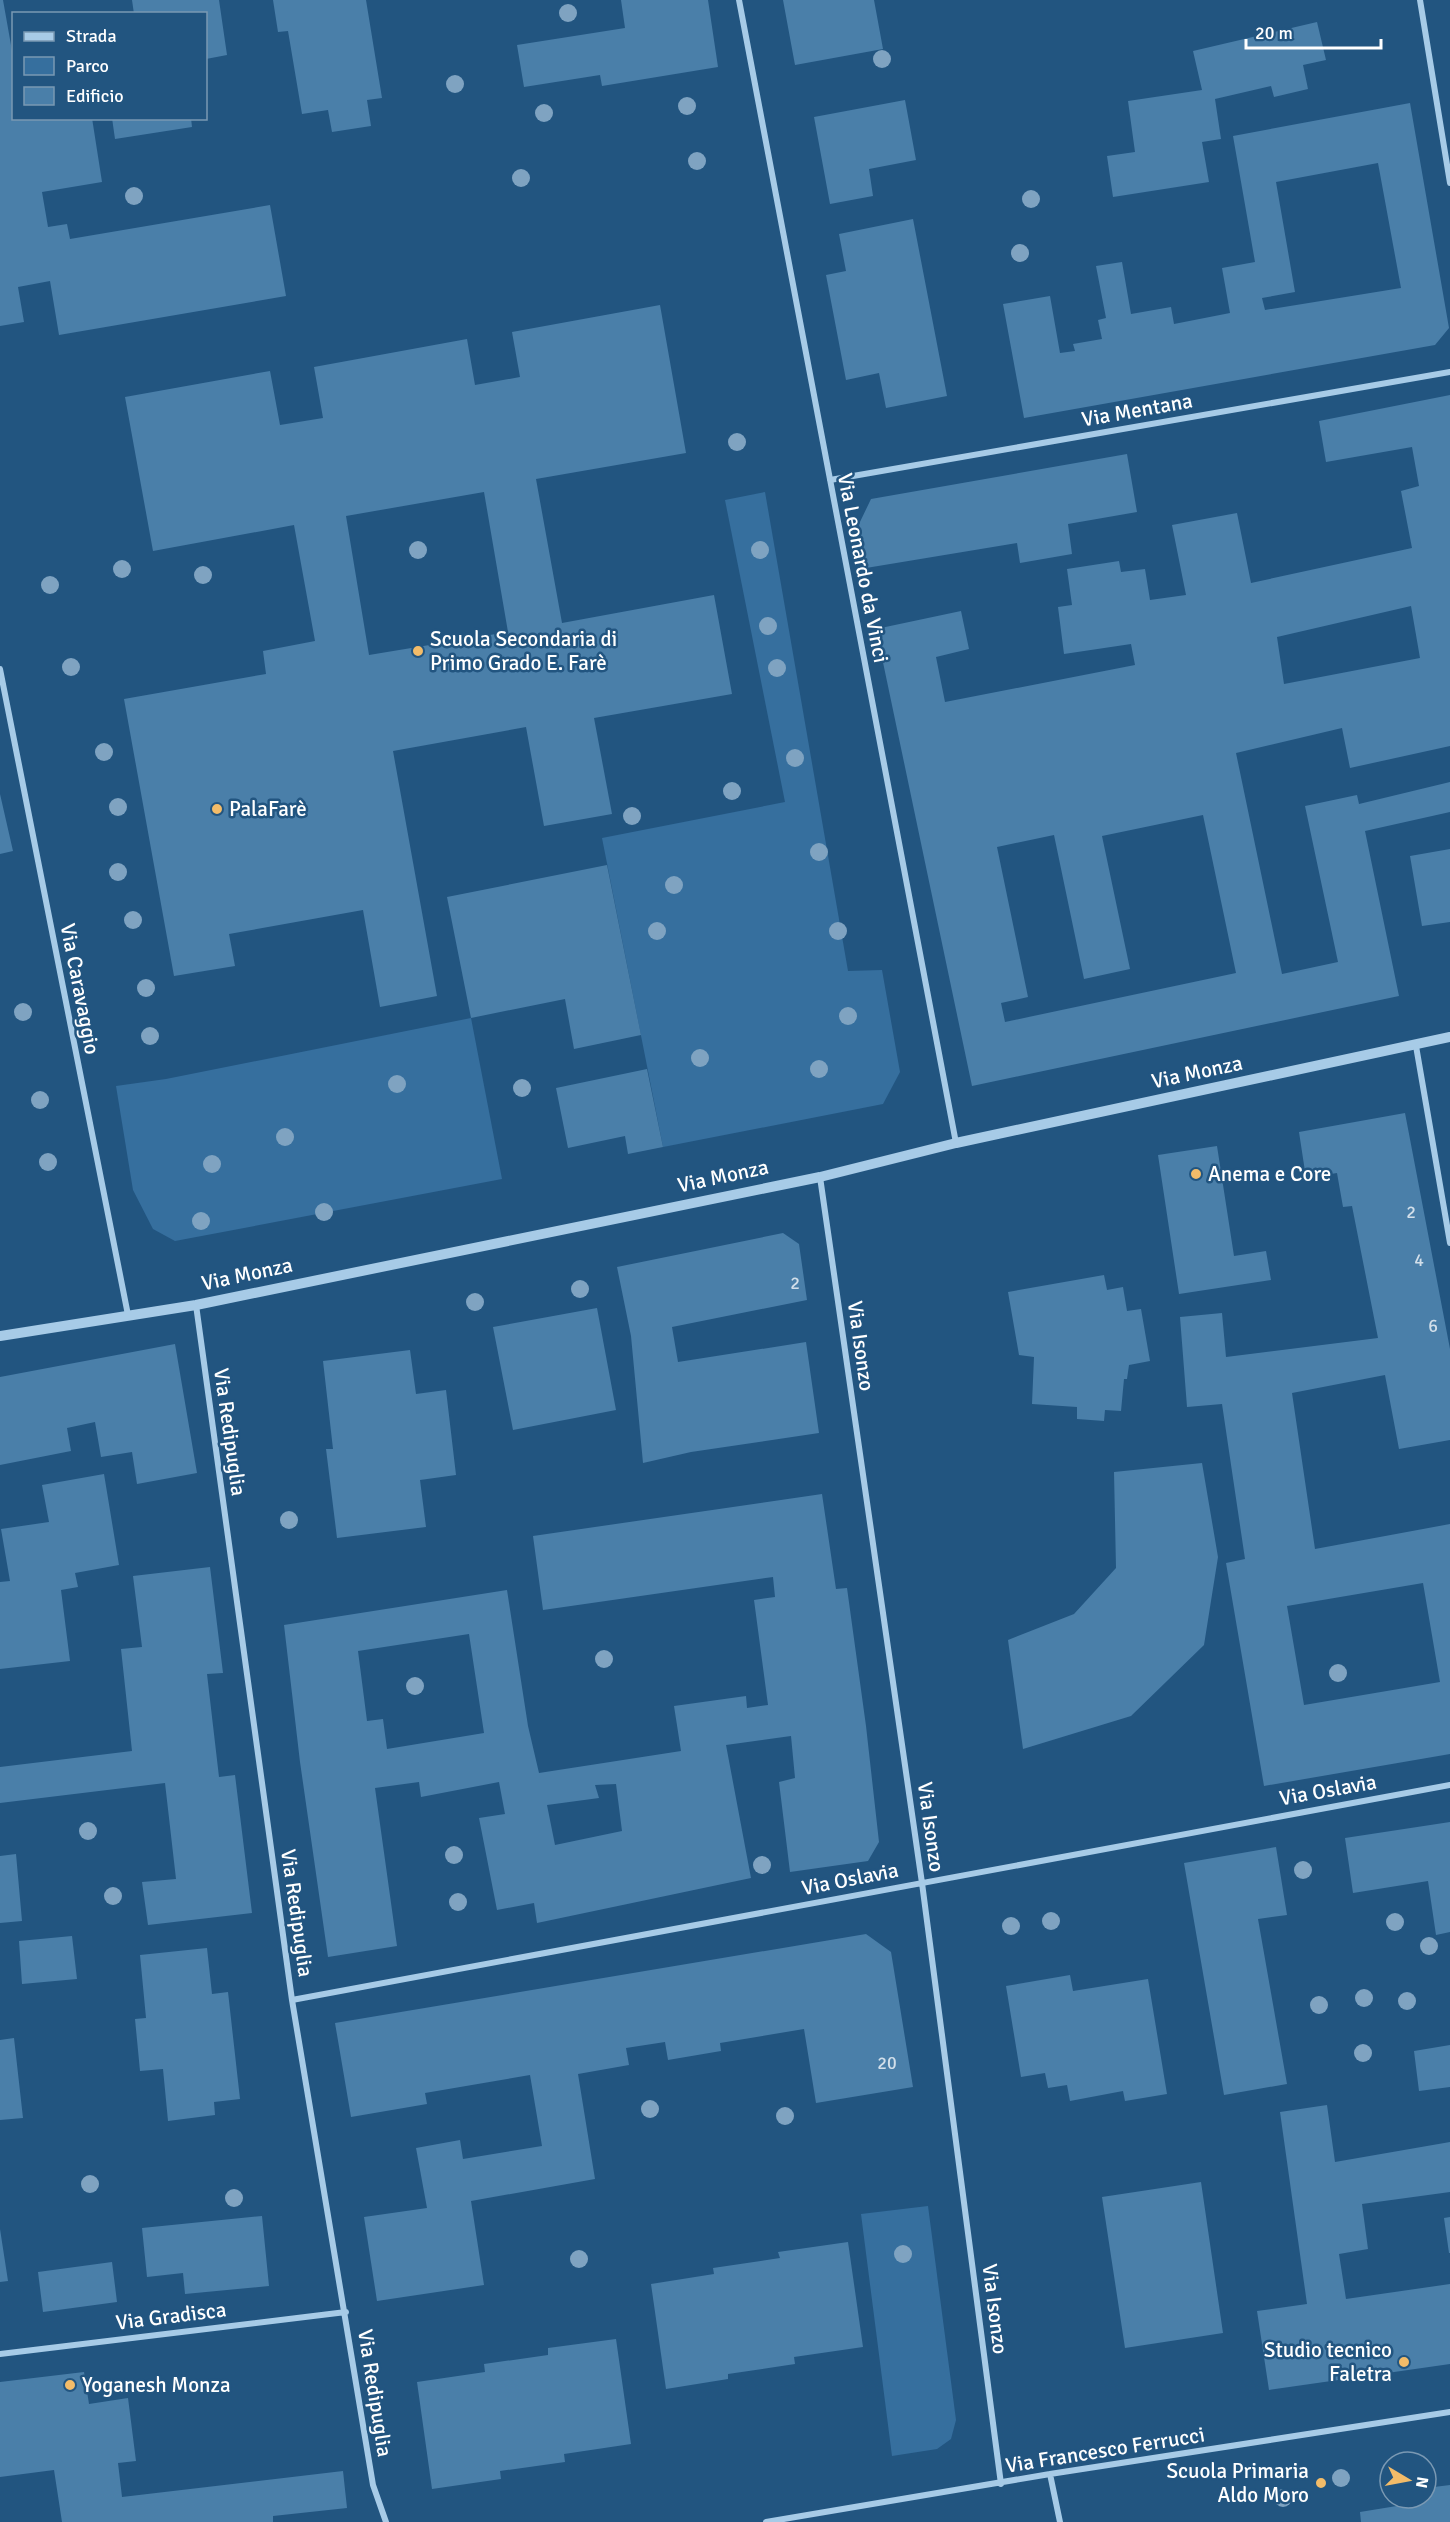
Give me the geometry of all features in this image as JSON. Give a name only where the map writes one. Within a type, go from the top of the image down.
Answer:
[{"type":"street","name":"Via Leonardo da Vinci","points":[[739,0],[956,1143]]},
{"type":"street","points":[[1420,0],[1450,183]]},
{"type":"street","name":"Via Mentana","points":[[830,480],[1450,372]]},
{"type":"street","name":"Via Caravaggio","points":[[0,669],[128,1315]]},
{"type":"street","name":"Via Monza","points":[[0,1336],[196,1305],[820,1177],[956,1143],[1450,1037]]},
{"type":"street","points":[[1416,1046],[1450,1243]]},
{"type":"street","name":"Via Isonzo","points":[[820,1177],[922,1883],[1001,2484]]},
{"type":"street","name":"Via Redipuglia","points":[[196,1305],[292,2000],[346,2312],[373,2485],[386,2522]]},
{"type":"street","name":"Via Oslavia","points":[[292,2000],[1450,1785]]},
{"type":"street","name":"Via Gradisca","points":[[0,2354],[346,2312]]},
{"type":"street","name":"Via Francesco Ferrucci","points":[[766,2522],[1050,2474],[1450,2412]]},
{"type":"street","points":[[1050,2474],[1060,2522]]},
{"type":"green space","points":[[765,492],[848,971],[882,970],[900,1072],[883,1104],[663,1147],[602,838],[785,802],[725,500]]},
{"type":"green space","points":[[471,1018],[502,1179],[175,1241],[153,1229],[133,1190],[116,1086],[166,1079]]},
{"type":"green space","points":[[928,2206],[956,2420],[951,2439],[937,2449],[892,2456],[861,2214]]},
{"type":"building","points":[[0,0],[3,0],[12,51],[12,120],[92,120],[102,182],[42,192],[48,227],[67,224],[70,239],[270,205],[286,296],[59,335],[50,281],[18,287],[24,322],[0,326]]},
{"type":"building","points":[[132,0],[219,0],[227,55],[207,59],[207,12],[134,12]]},
{"type":"building","points":[[273,0],[366,0],[382,98],[367,100],[371,126],[332,132],[328,110],[302,114],[288,31],[278,32]]},
{"type":"building","points":[[621,0],[708,0],[718,67],[602,86],[600,75],[524,87],[517,45],[625,28]]},
{"type":"building","points":[[783,0],[874,0],[883,49],[795,65]]},
{"type":"building","points":[[1317,22],[1326,60],[1303,65],[1308,89],[1274,97],[1271,86],[1215,99],[1221,139],[1202,142],[1209,182],[1113,197],[1107,156],[1135,152],[1128,101],[1202,90],[1193,51]]},
{"type":"building","points":[[905,100],[916,160],[869,169],[873,196],[830,204],[814,117]]},
{"type":"building","points":[[1410,103],[1449,328],[1435,345],[1024,418],[1003,304],[1050,296],[1060,353],[1075,351],[1073,344],[1102,339],[1098,320],[1106,318],[1096,266],[1122,262],[1131,314],[1171,307],[1174,324],[1230,313],[1222,268],[1255,262],[1233,136]],"holes":[[[1378,163],[1401,288],[1265,310],[1262,298],[1295,292],[1276,182]]]},
{"type":"building","points":[[112,120],[191,120],[192,127],[115,139]]},
{"type":"building","points":[[913,219],[947,396],[886,408],[879,373],[846,380],[826,275],[846,271],[839,234]]},
{"type":"building","points":[[660,305],[686,453],[536,479],[562,623],[714,595],[732,694],[594,718],[612,814],[544,826],[526,727],[393,751],[437,996],[380,1007],[363,910],[229,934],[235,966],[174,976],[124,699],[266,674],[263,651],[315,641],[294,525],[153,551],[125,397],[270,371],[280,425],[323,418],[314,367],[467,339],[475,385],[520,377],[512,332]],"holes":[[[484,492],[508,632],[369,655],[346,516]]]},
{"type":"building","points":[[1450,395],[1450,746],[1350,768],[1342,728],[1236,753],[1282,974],[1338,962],[1305,806],[1357,795],[1359,804],[1450,782],[1450,812],[1365,831],[1399,996],[972,1086],[876,629],[961,611],[969,649],[936,657],[945,702],[1135,665],[1131,644],[1064,654],[1058,607],[1072,605],[1067,569],[1119,561],[1121,572],[1145,569],[1150,600],[1186,595],[1172,525],[1237,513],[1251,583],[1412,548],[1401,491],[1419,486],[1412,447],[1326,462],[1319,421]],"holes":[[[1411,606],[1420,658],[1284,684],[1277,637]],[[1203,815],[1236,973],[1005,1022],[1001,1003],[1028,997],[997,847],[1054,835],[1084,979],[1130,969],[1102,836]]]},
{"type":"building","points":[[1127,454],[1137,512],[1068,524],[1072,554],[1020,563],[1017,543],[866,568],[859,524],[871,499]]},
{"type":"building","points":[[0,794],[13,851],[0,854]]},
{"type":"building","points":[[1450,849],[1450,922],[1422,926],[1410,856]]},
{"type":"building","points":[[607,865],[641,1035],[574,1049],[565,999],[471,1018],[447,897]]},
{"type":"building","points":[[647,1069],[663,1147],[628,1154],[625,1136],[568,1148],[556,1088]]},
{"type":"building","points":[[1405,1113],[1450,1349],[1450,1440],[1399,1449],[1385,1375],[1292,1393],[1315,1549],[1450,1524],[1450,1754],[1264,1786],[1226,1563],[1245,1559],[1222,1404],[1187,1407],[1180,1317],[1222,1313],[1226,1357],[1378,1338],[1352,1206],[1343,1207],[1337,1173],[1306,1178],[1299,1132]],"holes":[[[1423,1583],[1440,1682],[1304,1705],[1287,1606]]]},
{"type":"building","points":[[1217,1146],[1234,1256],[1266,1251],[1271,1280],[1179,1294],[1158,1155]]},
{"type":"building","points":[[783,1233],[799,1244],[807,1300],[672,1327],[678,1362],[806,1342],[819,1433],[691,1452],[643,1463],[631,1336],[617,1267]]},
{"type":"building","points":[[1104,1275],[1107,1290],[1123,1287],[1127,1311],[1141,1309],[1150,1361],[1129,1365],[1127,1379],[1124,1379],[1121,1411],[1105,1410],[1104,1421],[1077,1419],[1077,1407],[1032,1404],[1034,1357],[1019,1355],[1008,1292]]},
{"type":"building","points":[[597,1308],[616,1410],[513,1430],[493,1327]]},
{"type":"building","points":[[175,1344],[197,1473],[137,1484],[132,1452],[101,1457],[95,1422],[67,1428],[71,1451],[0,1465],[0,1377]]},
{"type":"building","points":[[410,1350],[416,1394],[446,1390],[456,1475],[420,1480],[426,1527],[337,1538],[326,1449],[333,1449],[323,1361]]},
{"type":"building","points":[[1202,1463],[1218,1557],[1204,1645],[1131,1716],[1023,1749],[1008,1640],[1074,1614],[1116,1568],[1114,1472]]},
{"type":"building","points":[[104,1474],[119,1565],[75,1573],[78,1587],[61,1590],[70,1661],[0,1669],[0,1582],[10,1581],[1,1529],[49,1522],[42,1485]]},
{"type":"building","points":[[822,1494],[836,1589],[847,1588],[879,1842],[868,1861],[790,1872],[779,1782],[795,1778],[791,1736],[726,1745],[751,1878],[537,1923],[534,1903],[497,1910],[479,1818],[505,1814],[499,1782],[421,1797],[419,1782],[375,1788],[397,1946],[328,1957],[300,1762],[284,1625],[507,1590],[528,1726],[539,1773],[681,1751],[674,1706],[746,1696],[747,1708],[768,1705],[754,1600],[775,1597],[773,1577],[543,1610],[533,1536]],"holes":[[[469,1634],[484,1733],[387,1749],[383,1719],[367,1721],[358,1651]],[[616,1784],[622,1831],[555,1845],[547,1805],[599,1798],[595,1785]]]},
{"type":"building","points":[[210,1567],[223,1673],[207,1674],[219,1777],[235,1775],[252,1913],[148,1925],[142,1882],[176,1879],[165,1783],[0,1803],[0,1767],[132,1751],[121,1649],[142,1647],[133,1576]]},
{"type":"building","points":[[1450,1822],[1450,1932],[1436,1935],[1428,1881],[1353,1893],[1345,1838]]},
{"type":"building","points":[[1276,1847],[1287,1915],[1258,1919],[1287,2084],[1224,2095],[1184,1863]]},
{"type":"building","points":[[16,1854],[22,1921],[0,1923],[0,1856]]},
{"type":"building","points":[[866,1934],[891,1952],[913,2087],[816,2103],[804,2029],[720,2043],[721,2051],[668,2060],[665,2042],[626,2048],[629,2065],[578,2074],[595,2179],[471,2201],[484,2285],[377,2301],[364,2217],[427,2208],[416,2148],[460,2140],[463,2159],[542,2146],[530,2075],[425,2093],[427,2104],[351,2117],[335,2023]]},
{"type":"building","points":[[72,1936],[77,1979],[22,1984],[19,1941]]},
{"type":"building","points":[[207,1948],[212,1994],[228,1992],[240,2099],[214,2102],[215,2115],[168,2121],[163,2069],[140,2071],[135,2019],[146,2018],[140,1955]]},
{"type":"building","points":[[1070,1975],[1073,1991],[1148,1979],[1167,2094],[1125,2101],[1123,2091],[1070,2101],[1067,2085],[1048,2088],[1045,2073],[1021,2077],[1006,1986]]},
{"type":"building","points":[[14,2038],[23,2118],[0,2120],[0,2040]]},
{"type":"building","points":[[1450,2045],[1450,2087],[1419,2091],[1414,2051]]},
{"type":"building","points":[[1327,2105],[1335,2162],[1450,2142],[1450,2192],[1362,2204],[1368,2249],[1339,2254],[1346,2299],[1450,2284],[1450,2364],[1269,2390],[1257,2311],[1307,2304],[1280,2112]]},
{"type":"building","points":[[1201,2182],[1223,2333],[1125,2348],[1102,2197]]},
{"type":"building","points":[[262,2216],[269,2286],[185,2294],[183,2273],[147,2277],[142,2228]]},
{"type":"building","points":[[1450,2217],[1450,2253],[1449,2253],[1444,2218]]},
{"type":"building","points":[[0,2229],[8,2281],[0,2282]]},
{"type":"building","points":[[848,2242],[863,2347],[794,2357],[795,2364],[728,2374],[728,2379],[666,2389],[651,2284],[714,2274],[713,2268],[780,2258],[778,2252]]},
{"type":"building","points":[[112,2262],[117,2302],[43,2312],[38,2272]]},
{"type":"building","points":[[616,2339],[631,2444],[564,2454],[565,2462],[500,2471],[501,2479],[432,2489],[417,2382],[485,2372],[484,2364],[548,2355],[548,2348]]},
{"type":"building","points":[[84,2372],[89,2404],[128,2398],[136,2461],[118,2463],[122,2497],[343,2471],[347,2508],[273,2516],[273,2522],[62,2522],[54,2470],[0,2477],[0,2382]]},
{"type":"building","points":[[1450,2485],[1450,2522],[1361,2522],[1360,2512],[1378,2509],[1438,2510],[1438,2486]]},
{"type":"place","name":"Scuola Secondaria di Primo Grado E. Farè","points":[[418,651]]},
{"type":"place","name":"PalaFarè","points":[[217,809]]},
{"type":"place","name":"Anema e Core","points":[[1196,1174]]},
{"type":"place","name":"Studio tecnico Faletra","points":[[1404,2362]]},
{"type":"place","name":"Yoganesh Monza","points":[[70,2385]]},
{"type":"place","name":"Scuola Primaria Aldo Moro","points":[[1321,2483]]}]
